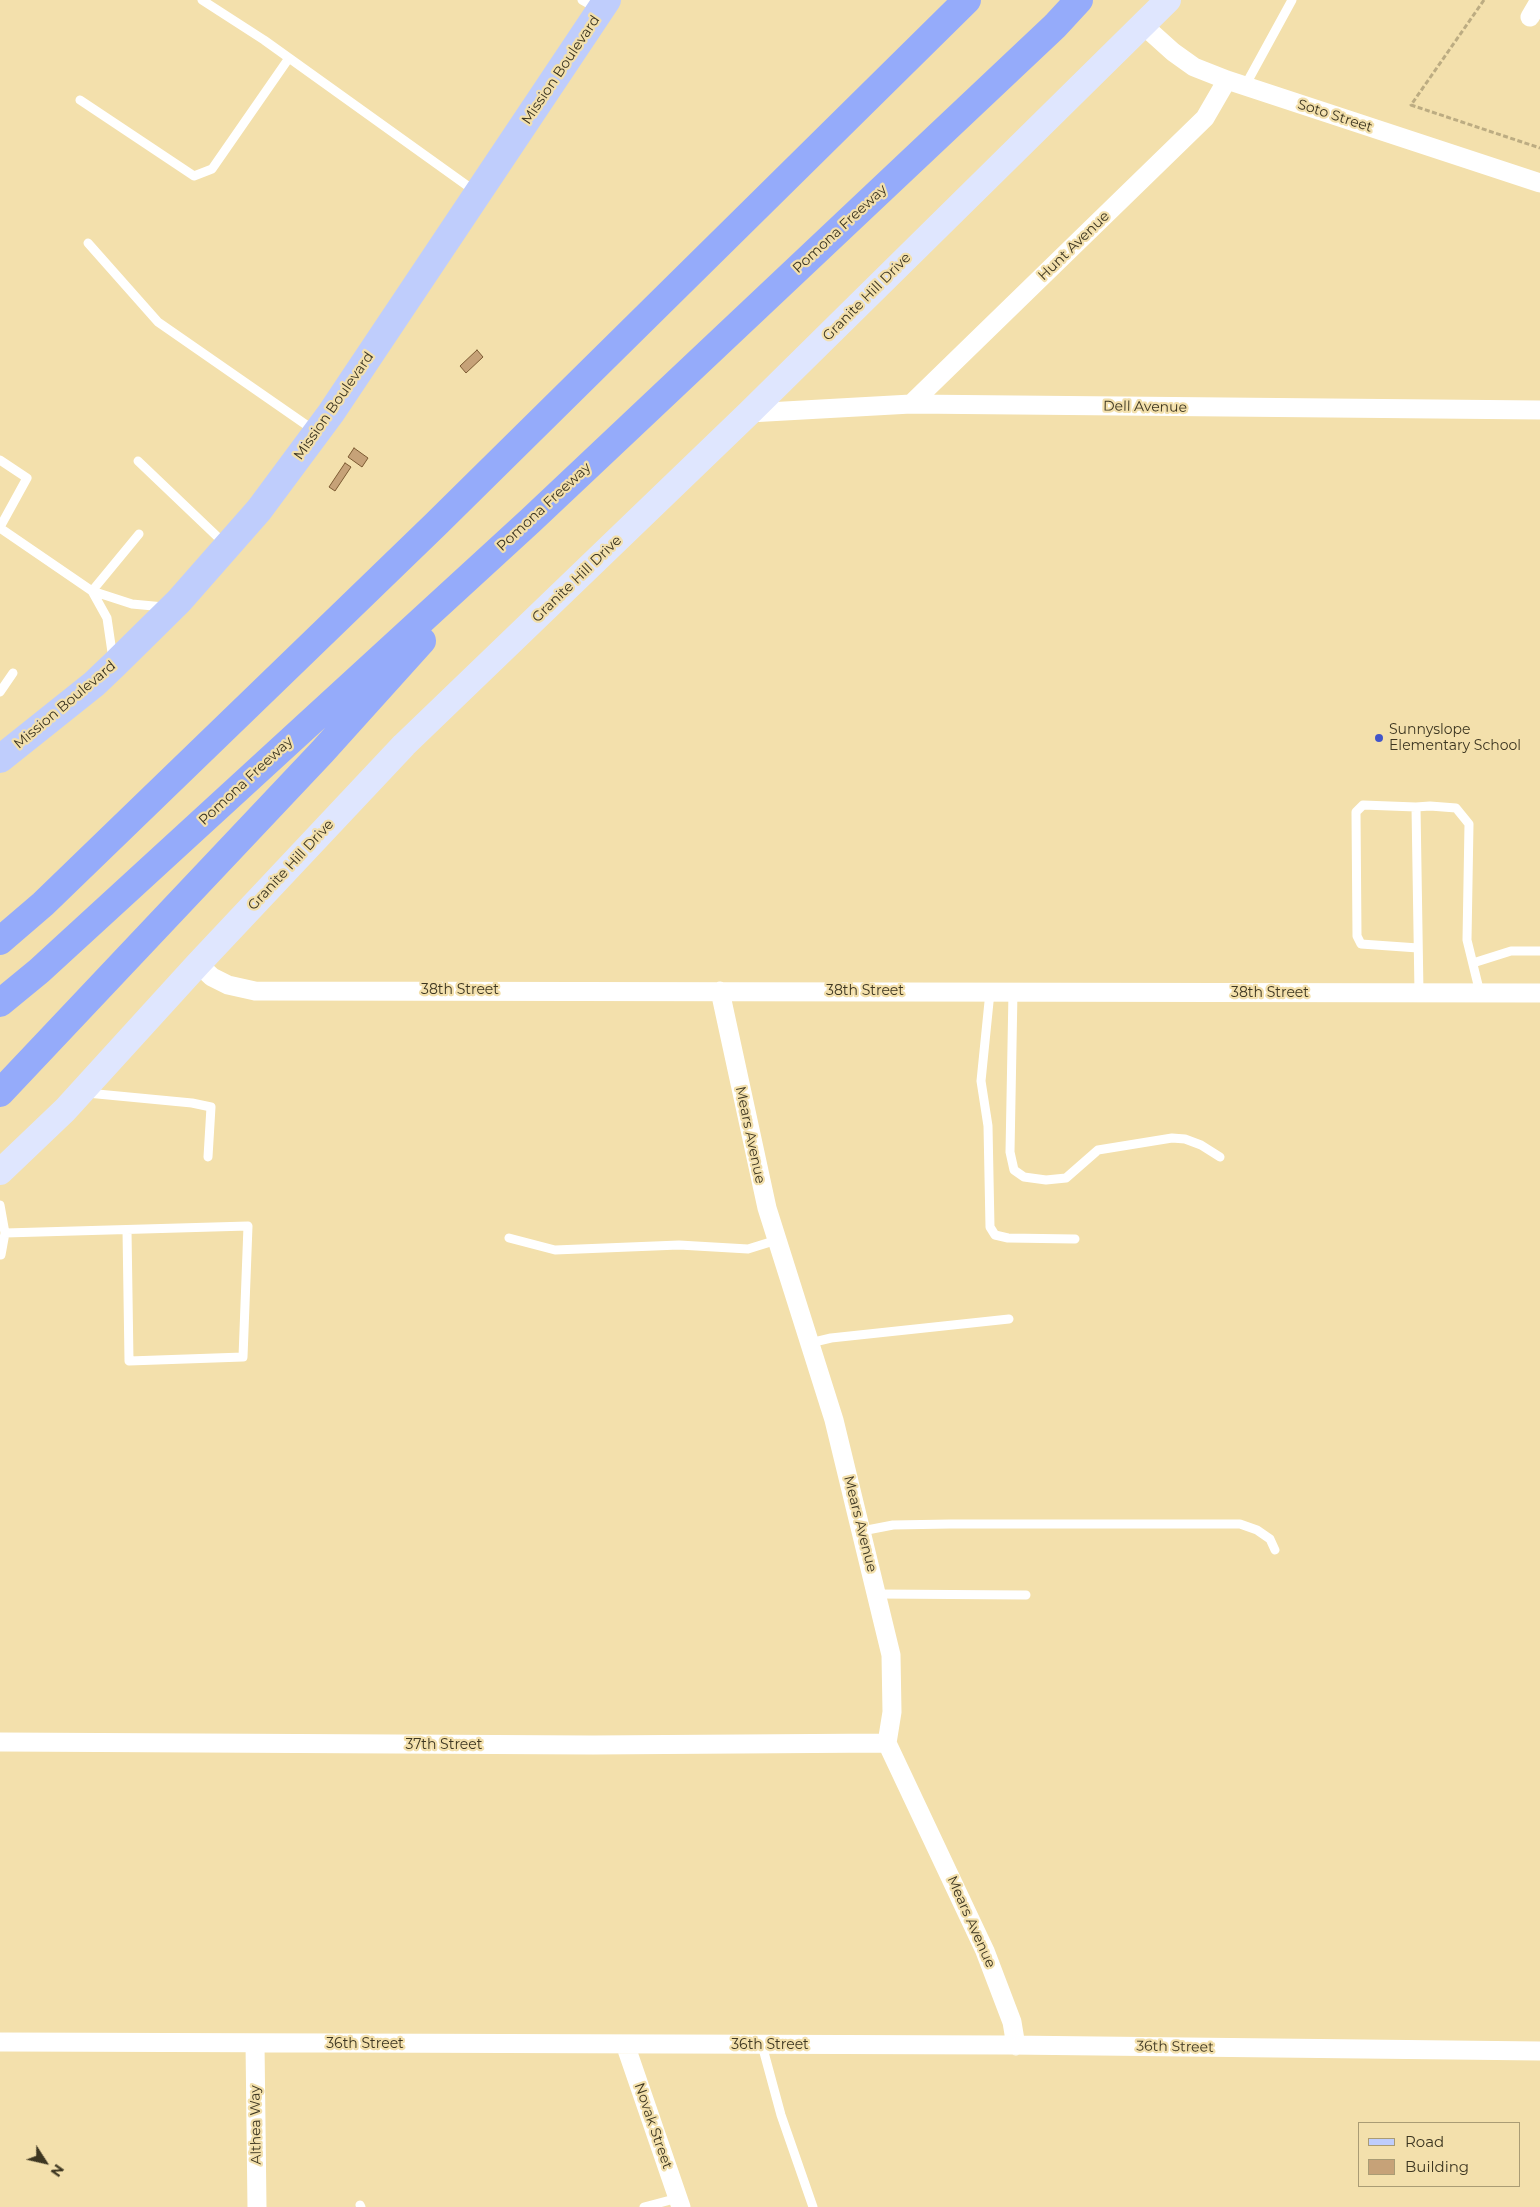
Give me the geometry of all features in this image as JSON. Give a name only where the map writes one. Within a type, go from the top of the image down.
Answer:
[{"type":"highway","points":[[0,941],[43,904],[436,524],[967,0]]},
{"type":"highway","name":"Pomona Freeway","points":[[0,1003],[39,972],[530,521],[1055,26],[1079,0]]},
{"type":"highway","points":[[0,1093],[322,752],[530,521]]},
{"type":"main road","name":"Mission Boulevard","points":[[0,759],[94,684],[114,665],[172,608],[259,510],[317,432],[478,193],[596,4]]},
{"type":"street","name":"Granite Hill Drive","points":[[0,1172],[81,1092],[198,964],[404,745],[749,413],[1168,0]]},
{"type":"street","points":[[1530,17],[1540,0]]},
{"type":"street","name":"Soto Street","points":[[1143,26],[1173,52],[1194,66],[1227,80],[1540,183]]},
{"type":"street","name":"Hunt Avenue","points":[[911,404],[1204,118],[1227,80]]},
{"type":"street","name":"Dell Avenue","points":[[749,413],[911,404],[1540,410]]},
{"type":"street","name":"38th Street","points":[[198,964],[212,977],[228,985],[255,991],[1540,993]]},
{"type":"street","name":"Mears Avenue","points":[[720,991],[752,1149],[777,1240],[834,1420],[892,1655],[892,1712],[887,1743],[985,1952],[1012,2022],[1016,2046]]},
{"type":"street","name":"37th Street","points":[[0,1742],[583,1746],[887,1743]]},
{"type":"street","name":"36th Street","points":[[0,2042],[1016,2046],[1540,2051]]},
{"type":"street","name":"Althea Way","points":[[255,2043],[257,2207]]},
{"type":"street","name":"Novak Street","points":[[625,2044],[680,2202]]},
{"type":"lane","points":[[202,0],[289,58],[478,193]]},
{"type":"lane","points":[[1245,86],[1292,0]]},
{"type":"lane","points":[[80,100],[194,176],[212,169],[289,58]]},
{"type":"lane","points":[[88,243],[158,322],[317,432]]},
{"type":"lane","points":[[0,460],[27,478],[0,528],[92,591],[132,604],[172,608]]},
{"type":"lane","points":[[138,461],[227,546]]},
{"type":"lane","points":[[92,591],[139,534]]},
{"type":"lane","points":[[92,591],[107,618],[114,665]]},
{"type":"lane","points":[[0,692],[13,674]]},
{"type":"lane","points":[[1418,948],[1360,944],[1357,936],[1356,812],[1363,805],[1456,808],[1469,824],[1467,940],[1480,993]]},
{"type":"lane","points":[[1416,807],[1419,993]]},
{"type":"lane","points":[[1473,963],[1511,951],[1540,951]]},
{"type":"lane","points":[[990,992],[981,1080],[988,1126],[990,1227],[994,1235],[1008,1238],[1075,1239]]},
{"type":"lane","points":[[1014,992],[1010,1152],[1014,1170],[1024,1177],[1046,1180],[1066,1178],[1098,1150],[1172,1138],[1185,1139],[1201,1145],[1220,1157]]},
{"type":"lane","points":[[81,1092],[192,1103],[210,1107],[208,1157]]},
{"type":"lane","points":[[0,1205],[5,1233],[1,1255]]},
{"type":"lane","points":[[5,1233],[248,1226],[243,1357],[129,1361],[127,1230]]},
{"type":"lane","points":[[509,1238],[555,1250],[679,1245],[748,1249],[777,1240]]},
{"type":"lane","points":[[810,1343],[831,1338],[1009,1319]]},
{"type":"lane","points":[[862,1530],[893,1525],[950,1524],[1240,1524],[1257,1530],[1270,1539],[1275,1550]]},
{"type":"lane","points":[[877,1594],[1026,1595]]},
{"type":"lane","points":[[762,2045],[781,2115],[813,2207]]},
{"type":"lane","points":[[644,2207],[680,2202]]},
{"type":"path","points":[[1484,0],[1411,104],[1540,148]]},
{"type":"building","points":[[477,350],[483,357],[466,373],[460,366]]},
{"type":"building","points":[[354,448],[368,458],[362,467],[348,457]]},
{"type":"building","points":[[345,463],[351,467],[335,491],[329,487]]},
{"type":"place","name":"Sunnyslope Elementary School","points":[[1379,738]]}]
